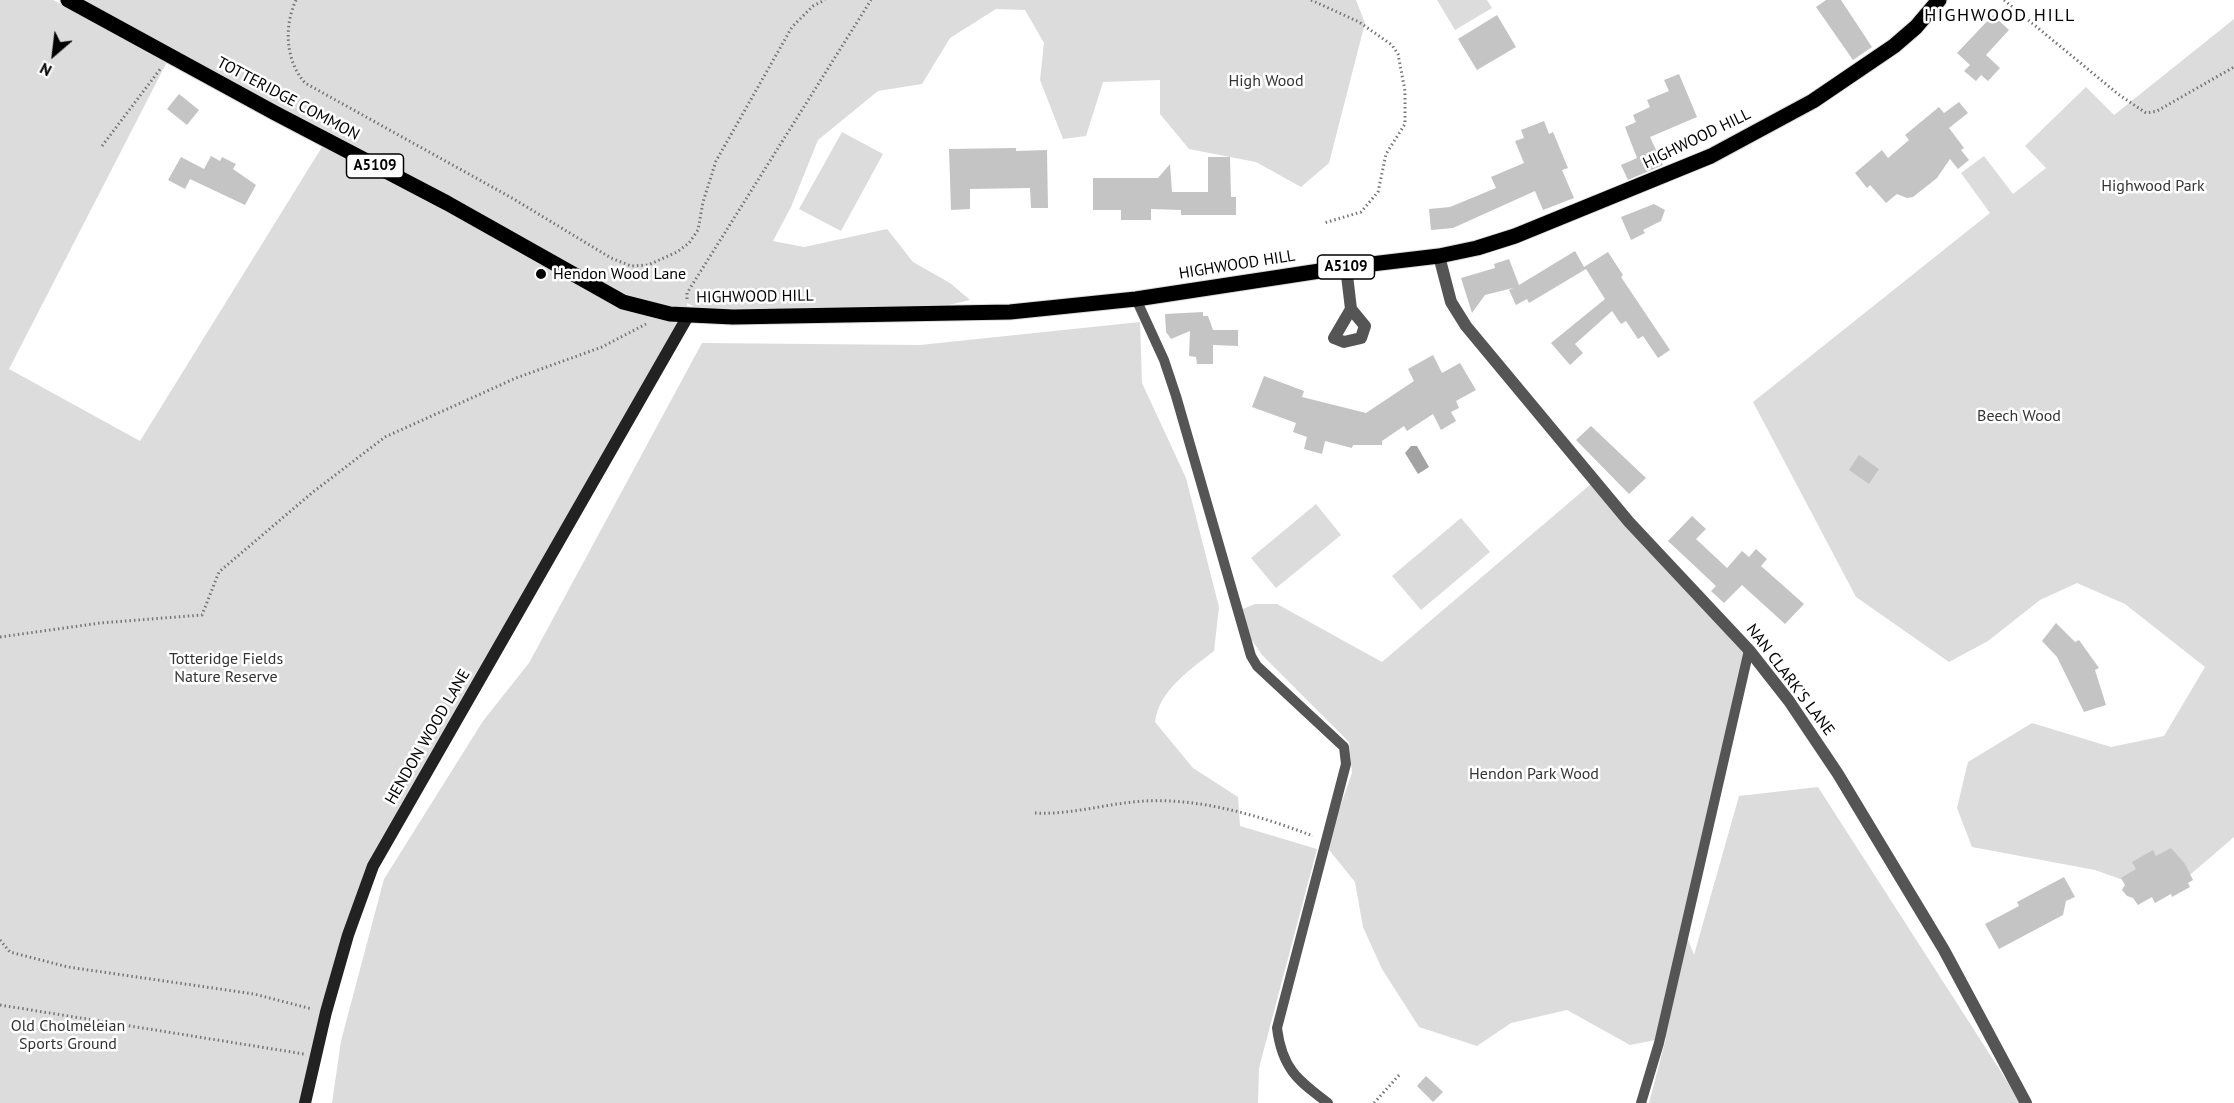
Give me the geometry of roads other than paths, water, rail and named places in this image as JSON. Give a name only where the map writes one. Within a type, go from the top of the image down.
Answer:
[{"type":"main road","name":"TOTTERIDGE COMMON","points":[[68,0],[167,60],[447,203],[623,302],[687,316]]},
{"type":"main road","name":"HIGHWOOD HILL","points":[[687,316],[1010,312],[1136,299],[1346,267],[1440,256],[1515,236],[1711,156],[1813,100],[1894,46],[1916,27],[1939,0]]},
{"type":"main road","name":"HENDON WOOD LANE","points":[[305,1103],[326,1012],[348,935],[372,866],[687,316]]},
{"type":"street","name":"NAN CLARK'S LANE","points":[[1440,256],[1443,277],[1451,302],[1466,326],[1629,522],[1749,650],[1838,774],[1944,950],[2026,1103]]},
{"type":"street","points":[[1346,267],[1352,309]]},
{"type":"lane","points":[[1136,299],[1164,360],[1176,396],[1251,656],[1257,666],[1344,747],[1346,764],[1276,1028],[1287,1066],[1296,1079],[1328,1103]]},
{"type":"lane","points":[[1641,1103],[1659,1043],[1749,650]]},
{"type":"place","name":"Hendon Wood Lane","points":[[541,274]]},
{"type":"district","name":"HIGHWOOD HILL","points":[[2000,16]]},
{"type":"park label","name":"High Wood","points":[[1266,81]]},
{"type":"park label","name":"Highwood Park","points":[[2153,186]]},
{"type":"park label","name":"Beech Wood","points":[[2019,416]]},
{"type":"park label","name":"Totteridge Fields Nature Reserve","points":[[226,668]]},
{"type":"park label","name":"Hendon Park Wood","points":[[1534,774]]},
{"type":"park label","name":"Old Cholmeleian Sports Ground","points":[[68,1035]]}]
